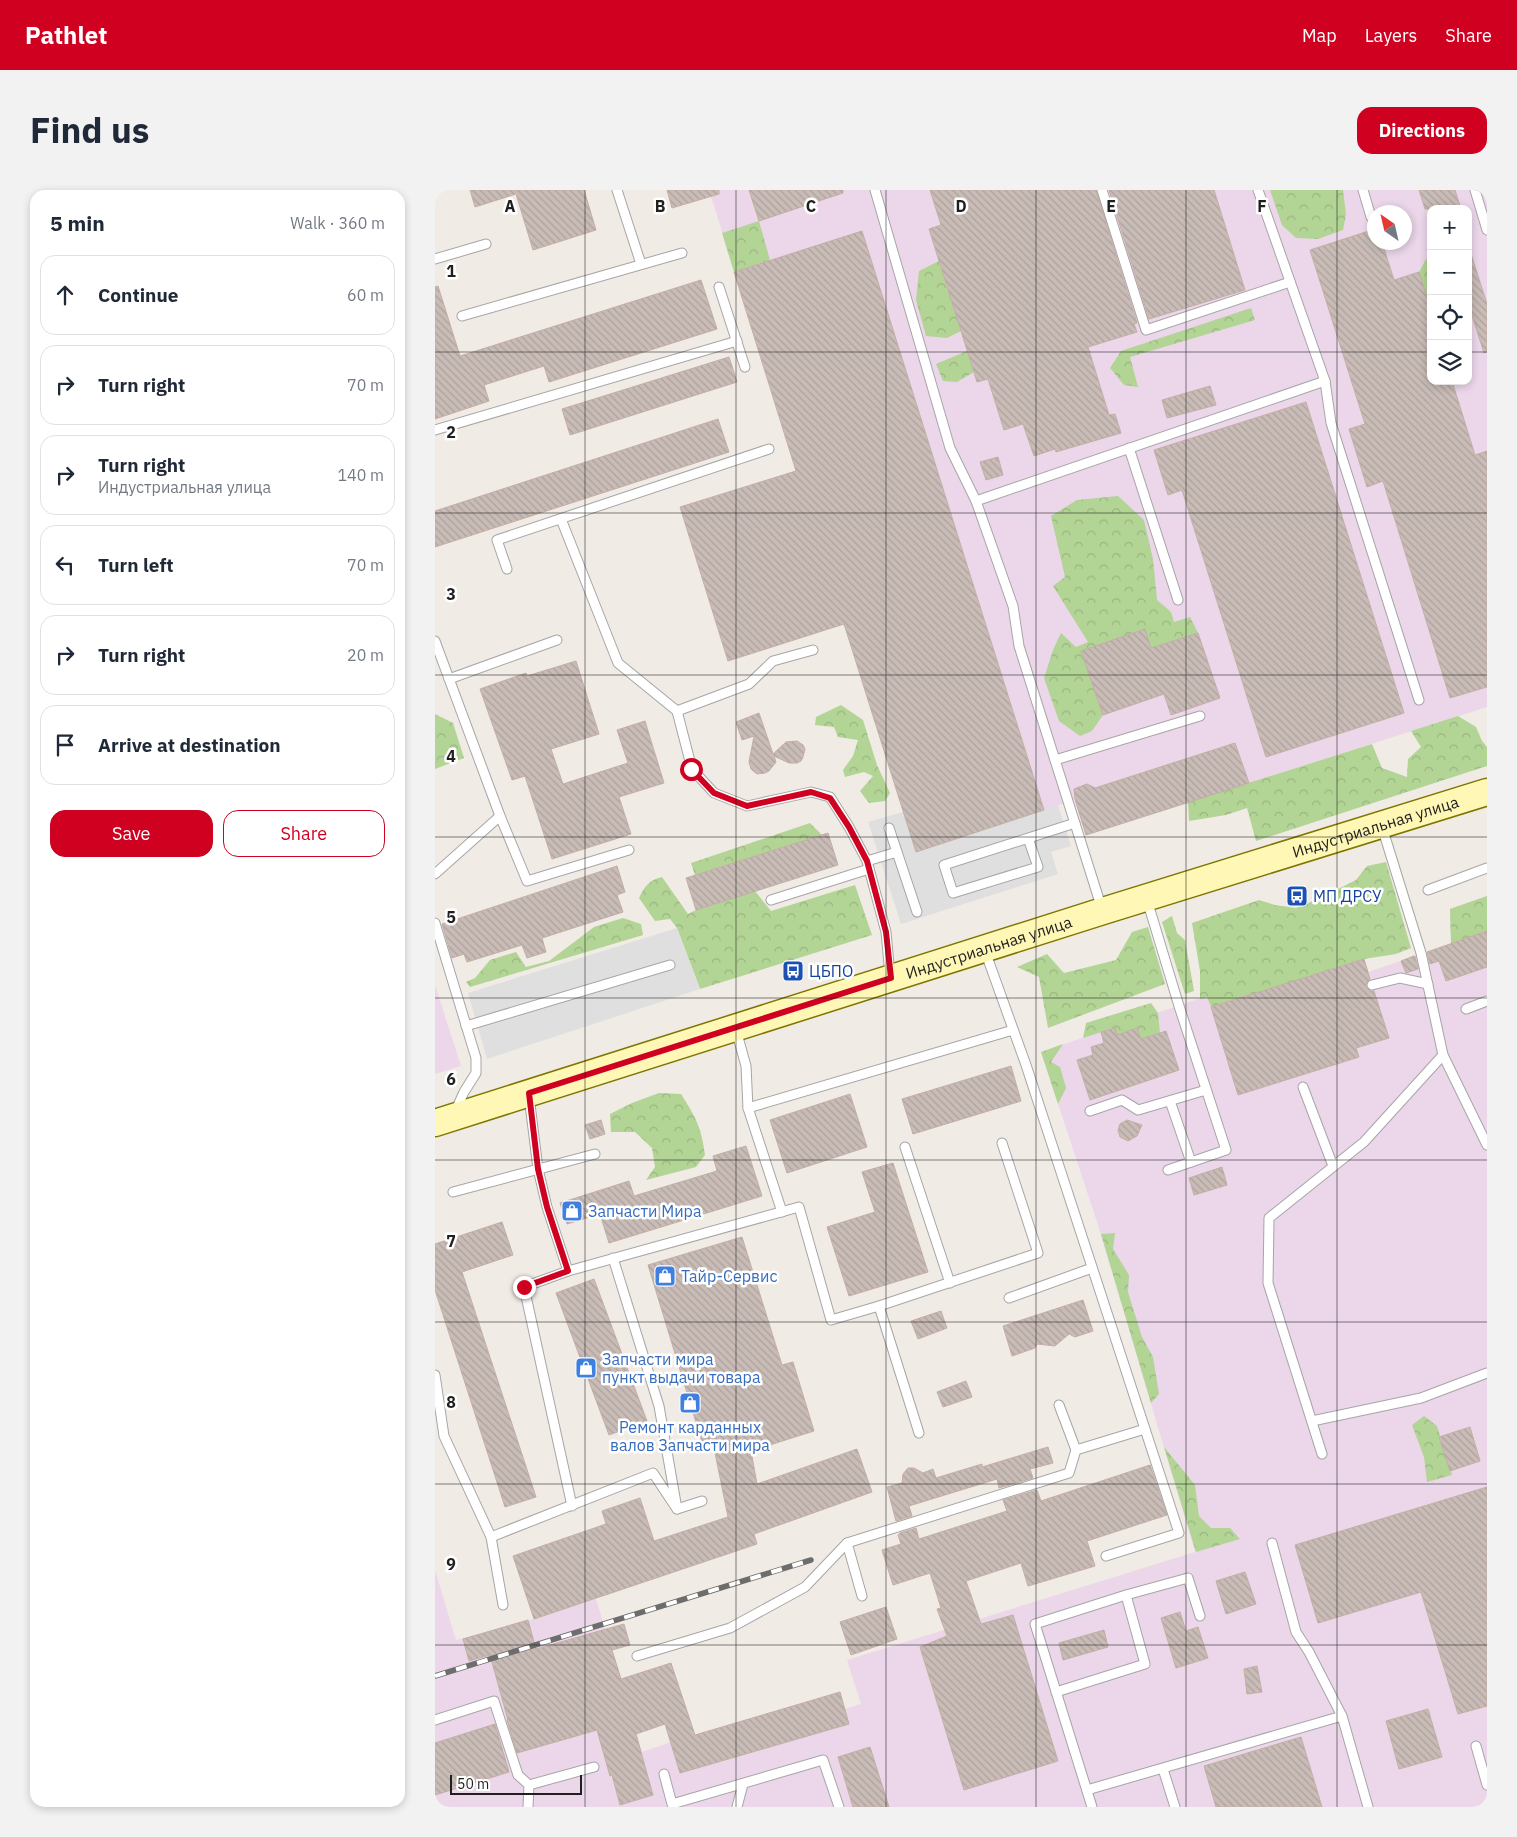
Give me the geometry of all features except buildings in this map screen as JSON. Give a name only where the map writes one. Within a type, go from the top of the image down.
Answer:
[{"type":"main road","name":"Индустриальная улица","points":[[444,1120],[1146,897],[1487,792]]},
{"type":"lane","points":[[617,190],[641,264]]},
{"type":"lane","points":[[875,190],[951,448],[976,501],[1013,606],[1019,646],[1103,911]]},
{"type":"lane","points":[[1102,190],[1147,330],[1290,282]]},
{"type":"lane","points":[[1258,190],[1325,380],[1331,423],[1419,700]]},
{"type":"lane","points":[[1363,190],[1367,205]]},
{"type":"lane","points":[[1475,190],[1487,230]]},
{"type":"lane","points":[[435,259],[486,244]]},
{"type":"lane","points":[[462,316],[682,253]]},
{"type":"lane","points":[[719,287],[745,367]]},
{"type":"lane","points":[[435,430],[737,341]]},
{"type":"lane","points":[[976,501],[1325,380]]},
{"type":"lane","points":[[1129,448],[1178,600]]},
{"type":"lane","points":[[507,569],[497,540],[769,449]]},
{"type":"lane","points":[[561,519],[618,663],[677,711],[691,769],[714,793],[747,806],[811,792],[830,798],[849,827],[868,865],[886,932],[891,978]]},
{"type":"lane","points":[[449,679],[557,640]]},
{"type":"lane","points":[[435,641],[500,816],[527,881],[629,850]]},
{"type":"lane","points":[[677,711],[749,684],[773,661],[813,650]]},
{"type":"lane","points":[[1055,760],[1200,716]]},
{"type":"lane","points":[[435,874],[500,816]]},
{"type":"lane","points":[[1028,838],[1038,867],[953,893],[943,865],[1075,823]]},
{"type":"lane","points":[[1381,824],[1421,954],[1443,1055],[1487,1144]]},
{"type":"lane","points":[[889,828],[917,912]]},
{"type":"lane","points":[[771,900],[868,865],[897,852]]},
{"type":"lane","points":[[1428,890],[1487,868]]},
{"type":"lane","points":[[1146,897],[1226,1150],[1168,1170]]},
{"type":"lane","points":[[435,923],[476,1058],[476,1073],[444,1120]]},
{"type":"lane","points":[[984,948],[1013,1030],[1179,1533],[1106,1556]]},
{"type":"lane","points":[[466,1026],[671,965]]},
{"type":"lane","points":[[1372,985],[1400,978],[1428,984]]},
{"type":"lane","points":[[1466,1009],[1487,1000]]},
{"type":"lane","points":[[735,1027],[746,1066],[748,1108],[782,1212]]},
{"type":"lane","points":[[748,1108],[1013,1030]]},
{"type":"lane","points":[[1322,1454],[1268,1282],[1269,1218],[1364,1142],[1443,1055]]},
{"type":"lane","points":[[1303,1087],[1333,1166]]},
{"type":"lane","points":[[1089,1111],[1122,1100],[1138,1110],[1206,1090]]},
{"type":"lane","points":[[529,1093],[538,1169],[547,1207],[568,1271]]},
{"type":"lane","points":[[1170,1101],[1191,1162]]},
{"type":"lane","points":[[572,1506],[524,1287],[568,1271],[799,1207],[831,1320],[879,1306],[1038,1253],[1002,1143]]},
{"type":"lane","points":[[905,1147],[949,1283]]},
{"type":"lane","points":[[453,1192],[595,1154]]},
{"type":"lane","points":[[613,1258],[659,1406],[677,1509]]},
{"type":"lane","points":[[1009,1298],[1092,1268]]},
{"type":"lane","points":[[879,1306],[919,1433]]},
{"type":"lane","points":[[1312,1421],[1421,1398],[1487,1373]]},
{"type":"lane","points":[[435,1375],[444,1436],[491,1537],[503,1605]]},
{"type":"lane","points":[[637,1656],[730,1628],[805,1587],[847,1543],[1069,1473],[1076,1450],[1059,1405]]},
{"type":"lane","points":[[1076,1450],[1145,1429]]},
{"type":"lane","points":[[491,1537],[653,1473],[677,1509]]},
{"type":"lane","points":[[677,1509],[702,1501]]},
{"type":"lane","points":[[847,1543],[862,1596]]},
{"type":"lane","points":[[1272,1543],[1297,1632],[1342,1716],[1368,1807]]},
{"type":"lane","points":[[1092,1807],[1035,1624],[1126,1595],[1188,1578],[1200,1616]]},
{"type":"lane","points":[[1055,1692],[1145,1664],[1126,1595]]},
{"type":"lane","points":[[435,1720],[494,1701],[518,1775],[529,1785]]},
{"type":"lane","points":[[1087,1790],[1342,1716]]},
{"type":"lane","points":[[1476,1746],[1487,1785]]},
{"type":"lane","points":[[664,1774],[672,1804],[823,1760],[839,1807]]},
{"type":"lane","points":[[529,1785],[594,1767]]},
{"type":"lane","points":[[1163,1768],[1175,1807]]},
{"type":"lane","points":[[737,1807],[743,1784]]},
{"type":"lane","points":[[528,1807],[529,1785]]},
{"type":"shaded area","points":[[709,190],[1487,190],[1487,707],[1086,835],[1074,800],[916,851]]},
{"type":"shaded area","points":[[1058,805],[1071,846],[1051,852],[1058,874],[901,924],[868,822],[903,812],[948,840]]},
{"type":"shaded area","points":[[1487,896],[1487,1807],[435,1807],[435,1570],[456,1640],[534,1619],[596,1599],[642,1752],[840,1692],[845,1709],[861,1704],[847,1660],[1195,1552],[1098,1225],[1041,1052],[1207,996],[1211,1007],[1364,959],[1368,972],[1451,944],[1450,909]]},
{"type":"shaded area","points":[[677,928],[700,989],[487,1059],[468,993]]},
{"type":"shaded area","points":[[435,985],[461,1066],[435,1074]]},
{"type":"green space","points":[[1270,190],[1343,190],[1346,214],[1343,230],[1318,239],[1296,238],[1282,225]]},
{"type":"green space","points":[[759,221],[770,260],[734,272],[722,233]]},
{"type":"green space","points":[[1426,259],[1427,297],[1419,272]]},
{"type":"green space","points":[[939,261],[961,331],[947,338],[926,336],[916,300],[919,271]]},
{"type":"green space","points":[[1251,308],[1255,320],[1130,357],[1138,387],[1124,385],[1110,368],[1121,351]]},
{"type":"green space","points":[[967,351],[974,372],[957,382],[943,381],[936,364]]},
{"type":"green space","points":[[1118,496],[1144,520],[1153,559],[1157,600],[1171,612],[1174,622],[1190,617],[1198,633],[1151,648],[1145,630],[1082,651],[1103,715],[1092,731],[1080,736],[1059,721],[1044,678],[1061,633],[1076,647],[1088,642],[1053,586],[1065,577],[1051,516],[1077,500]]},
{"type":"green space","points":[[841,705],[863,720],[877,765],[890,793],[885,801],[869,803],[860,791],[873,776],[864,772],[845,777],[843,770],[853,756],[858,740],[838,737],[834,727],[815,725],[816,717]]},
{"type":"green space","points":[[435,714],[453,723],[464,758],[435,769]]},
{"type":"green space","points":[[1458,716],[1476,727],[1487,747],[1487,766],[1256,841],[1247,808],[1226,815],[1189,821],[1188,802],[1372,744],[1382,768],[1407,777],[1408,759],[1421,747],[1411,731]]},
{"type":"green space","points":[[810,823],[822,835],[695,875],[691,863]]},
{"type":"green space","points":[[1386,862],[1411,948],[1396,954],[1364,959],[1211,1007],[1207,997],[1200,999],[1200,971],[1192,923],[1259,900],[1275,905],[1296,908],[1356,880],[1367,866]]},
{"type":"green space","points":[[662,877],[688,914],[755,891],[771,911],[855,885],[872,935],[700,989],[677,928],[670,919],[655,921],[639,898],[647,884]]},
{"type":"green space","points":[[1487,896],[1487,931],[1451,944],[1450,909]]},
{"type":"green space","points":[[1172,916],[1177,933],[1185,940],[1194,991],[1185,994],[1162,922]]},
{"type":"green space","points":[[623,918],[641,924],[643,935],[470,987],[466,982],[475,978],[490,960],[516,952],[526,967],[549,961],[594,927]]},
{"type":"green space","points":[[1148,927],[1165,984],[1048,1028],[1039,977],[1017,967],[1047,954],[1064,973],[1116,960],[1132,932]]},
{"type":"green space","points":[[1151,1003],[1158,1013],[1160,1033],[1141,1039],[1137,1028],[1117,1035],[1114,1028],[1083,1038],[1086,1023]]},
{"type":"green space","points":[[1063,1044],[1051,1062],[1060,1067],[1066,1088],[1058,1104],[1041,1052]]},
{"type":"green space","points":[[659,1093],[681,1094],[697,1123],[705,1155],[696,1167],[646,1180],[655,1167],[652,1148],[635,1132],[611,1132],[610,1114]]},
{"type":"green space","points":[[1115,1233],[1113,1249],[1129,1275],[1128,1292],[1142,1337],[1153,1357],[1159,1394],[1151,1403],[1101,1234]]},
{"type":"green space","points":[[1424,1416],[1437,1426],[1452,1475],[1427,1482],[1424,1457],[1412,1425]]},
{"type":"green space","points":[[1164,1447],[1195,1485],[1199,1516],[1211,1528],[1230,1528],[1240,1539],[1196,1552]]},
{"type":"railway","points":[[435,1676],[811,1560]]},
{"type":"place","name":"МП ДРСУ","points":[[1297,896]]},
{"type":"place","name":"ЦБПО","points":[[793,971]]},
{"type":"place","name":"Запчасти Мира","points":[[572,1211]]},
{"type":"place","name":"Тайр-Сервис","points":[[665,1276]]},
{"type":"place","name":"Запчасти мира пункт выдачи товара","points":[[586,1368]]},
{"type":"place","name":"Ремонт карданных валов Запчасти мира","points":[[690,1403]]},
{"type":"route","points":[[524,1287],[568,1271],[547,1207],[538,1169],[529,1093],[891,978],[886,932],[867,861],[849,827],[830,798],[811,792],[747,806],[714,793],[691,769]]}]
